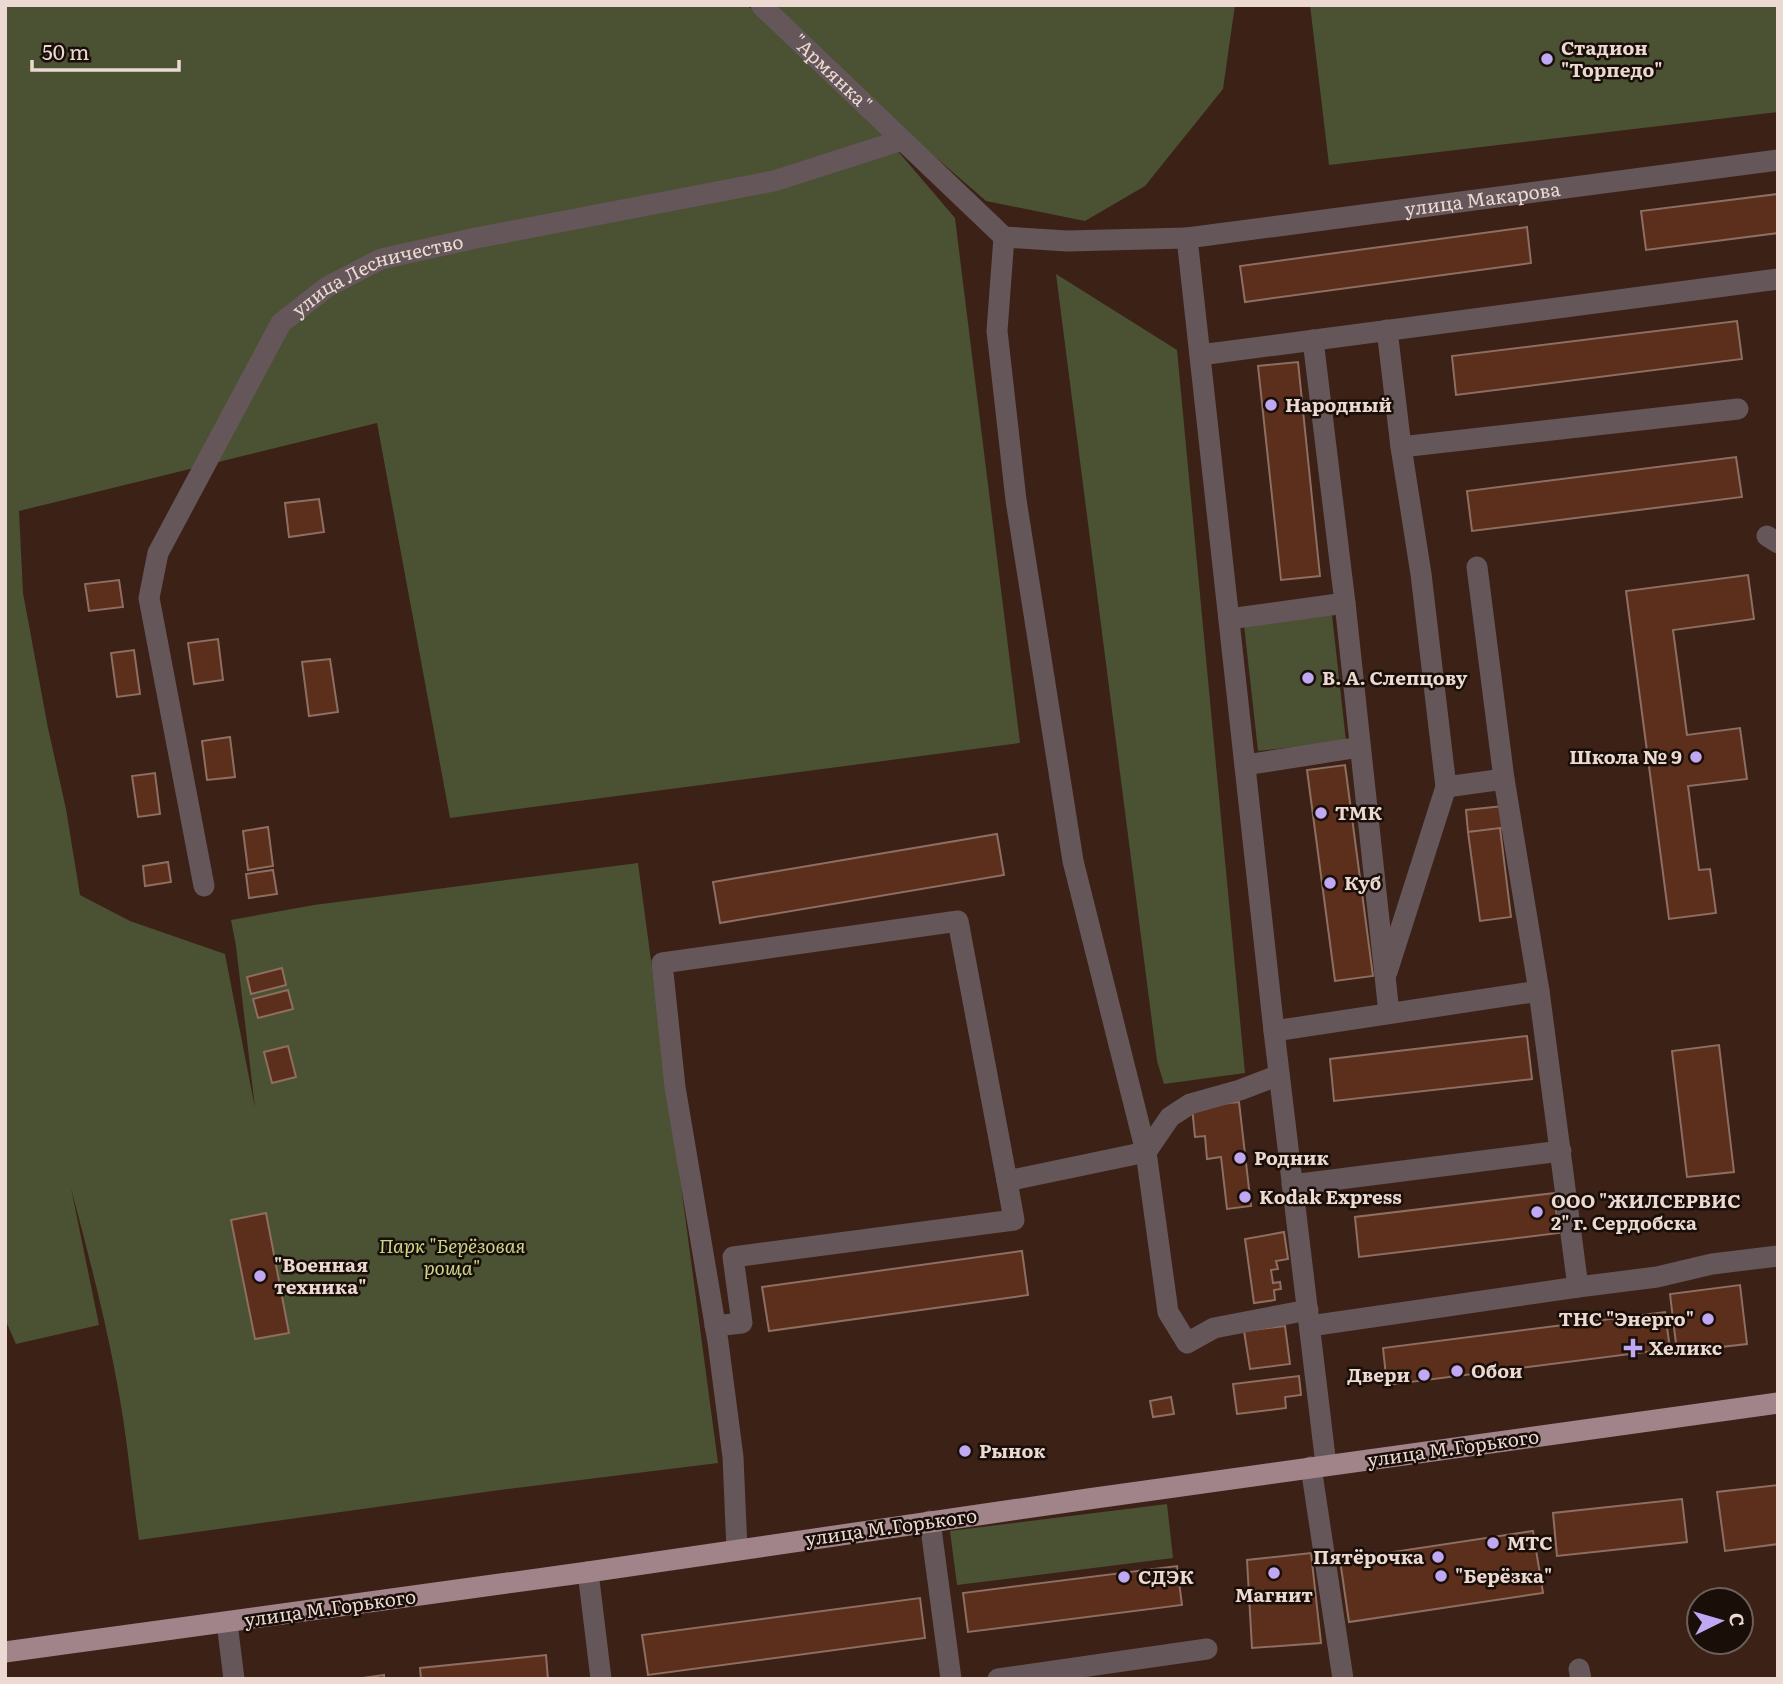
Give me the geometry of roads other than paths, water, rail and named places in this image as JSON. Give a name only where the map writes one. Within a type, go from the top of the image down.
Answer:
[{"type":"main road","name":"улица М.Горького","points":[[5,1652],[588,1572],[1318,1466],[1778,1404]]},
{"type":"street","name":"\"Армянка\"","points":[[761,5],[1004,237]]},
{"type":"street","name":"улица Лесничество","points":[[204,886],[149,598],[158,553],[281,323],[327,287],[380,259],[774,181],[902,140]]},
{"type":"street","name":"улица Макарова","points":[[1004,237],[1067,240],[1187,239],[1778,160]]},
{"type":"street","points":[[1004,237],[997,331],[1016,500],[1073,861],[1146,1152],[1168,1312],[1187,1343],[1214,1328],[1657,1277],[1712,1264],[1778,1256]]},
{"type":"street","points":[[1187,239],[1274,1031],[1309,1318],[1318,1466],[1343,1679]]},
{"type":"street","points":[[1200,355],[1778,279]]},
{"type":"street","points":[[1385,980],[1446,787],[1421,574],[1401,447],[1387,330]]},
{"type":"street","points":[[1313,340],[1345,603],[1389,1013]]},
{"type":"street","points":[[1401,447],[1738,409]]},
{"type":"street","points":[[1477,567],[1504,779],[1539,990],[1578,1287]]},
{"type":"street","points":[[1229,619],[1345,603]]},
{"type":"street","points":[[1245,765],[1360,747]]},
{"type":"street","points":[[1446,787],[1504,779]]},
{"type":"street","points":[[715,1326],[742,1323],[733,1258],[1014,1220],[958,921],[662,963],[675,1087],[715,1326],[733,1457],[737,1550]]},
{"type":"street","points":[[1274,1031],[1539,990]]},
{"type":"street","points":[[1007,1181],[1146,1152],[1170,1117],[1190,1104],[1240,1090],[1279,1075]]},
{"type":"street","points":[[1292,1185],[1561,1150]]},
{"type":"street","points":[[930,1521],[951,1679]]},
{"type":"street","points":[[588,1572],[601,1679]]},
{"type":"street","points":[[227,1623],[234,1679]]},
{"type":"street","points":[[998,1679],[1207,1649]]},
{"type":"place","name":"Стадион \"Торпедо\"","points":[[1547,59]]},
{"type":"place","name":"Народный","points":[[1271,405]]},
{"type":"place","name":"В. А. Слепцову","points":[[1308,678]]},
{"type":"place","name":"Школа № 9","points":[[1696,757]]},
{"type":"place","name":"ТМК","points":[[1321,813]]},
{"type":"place","name":"Куб","points":[[1330,883]]},
{"type":"place","name":"Родник","points":[[1240,1158]]},
{"type":"place","name":"Kodak Express","points":[[1245,1197]]},
{"type":"place","name":"ООО \"ЖИЛСЕРВИС 2\" г. Сердобска","points":[[1537,1212]]},
{"type":"place","name":"\"Военная техника\"","points":[[260,1276]]},
{"type":"place","name":"ТНС \"Энерго\"","points":[[1708,1319]]},
{"type":"place","name":"Хеликс","points":[[1633,1348]]},
{"type":"place","name":"Обои","points":[[1457,1371]]},
{"type":"place","name":"Двери","points":[[1424,1375]]},
{"type":"place","name":"Рынок","points":[[965,1451]]},
{"type":"place","name":"МТС","points":[[1493,1543]]},
{"type":"place","name":"Пятёрочка","points":[[1438,1557]]},
{"type":"place","name":"Магнит","points":[[1274,1573]]},
{"type":"place","name":"\"Берёзка\"","points":[[1441,1576]]},
{"type":"place","name":"СДЭК","points":[[1124,1577]]},
{"type":"park label","name":"Парк \"Берёзовая роща\"","points":[[452,1257]]}]
